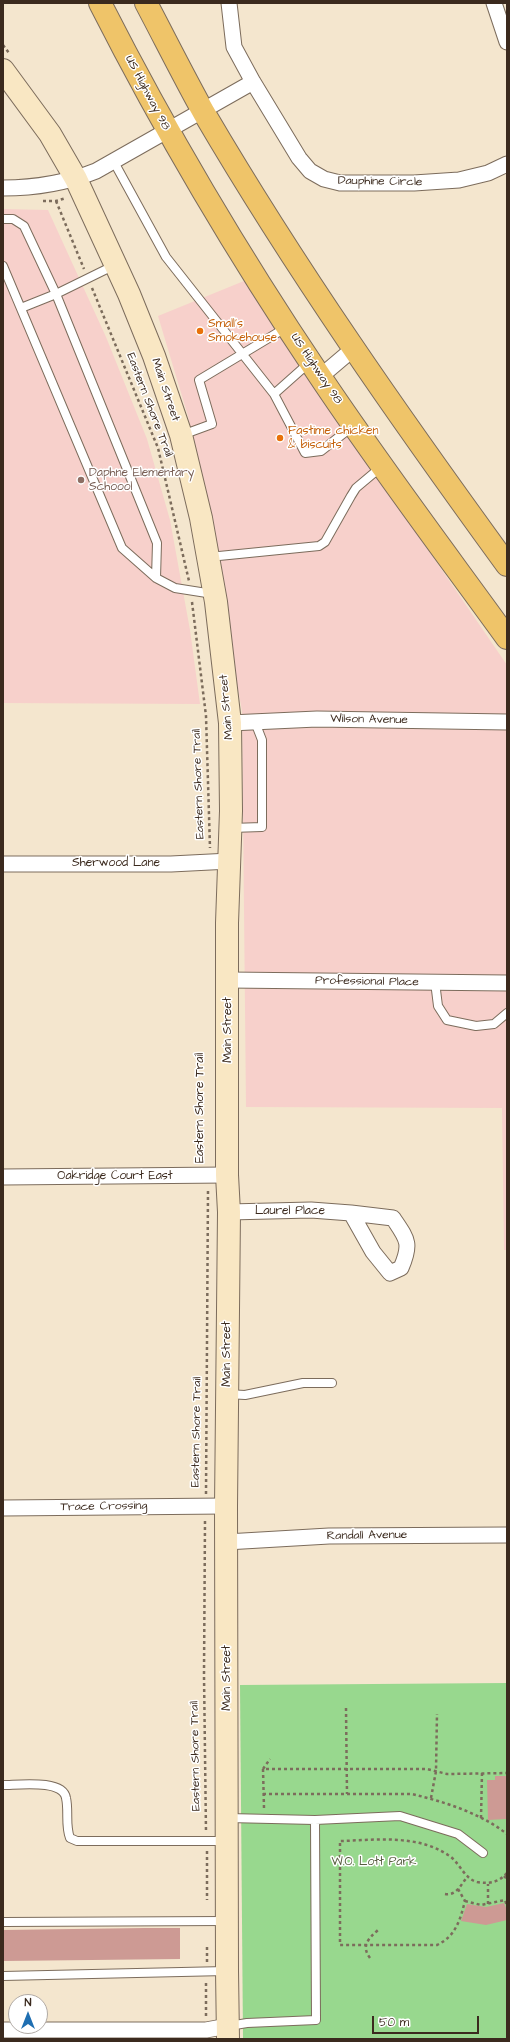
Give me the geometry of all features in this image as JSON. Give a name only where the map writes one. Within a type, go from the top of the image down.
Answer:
[{"type":"main road","name":"US Highway 98","points":[[100,3],[168,131],[258,281],[315,369],[354,425],[507,638]]},
{"type":"main road","points":[[146,3],[204,111],[256,198],[353,349],[507,565]]},
{"type":"main road","name":"Main Street","points":[[3,70],[50,134],[76,179],[116,265],[154,356],[181,435],[201,518],[215,594],[230,723],[231,828],[220,861],[228,980],[218,1176],[229,1212],[226,1394],[216,1506],[226,1542],[227,1818],[217,1841],[216,1972],[228,2033]]},
{"type":"street","name":"Dauphine Circle","points":[[229,3],[234,47],[253,82],[299,158],[310,171],[324,179],[340,183],[414,183],[460,180],[488,173],[507,164]]},
{"type":"street","points":[[494,3],[507,42]]},
{"type":"street","points":[[3,188],[29,188],[76,179],[114,162],[253,82]]},
{"type":"street","points":[[315,369],[353,349]]},
{"type":"street","name":"Wilson Avenue","points":[[230,723],[317,719],[507,722]]},
{"type":"street","name":"Sherwood Lane","points":[[3,864],[171,864],[220,861]]},
{"type":"street","name":"Professional Place","points":[[228,980],[507,983]]},
{"type":"street","name":"Oakridge Court East","points":[[3,1177],[218,1176]]},
{"type":"street","name":"Laurel Place","points":[[229,1212],[311,1210],[351,1213]]},
{"type":"street","name":"Trace Crossing","points":[[3,1508],[216,1506]]},
{"type":"street","name":"Randall Avenue","points":[[226,1542],[329,1536],[507,1535]]},
{"type":"street","points":[[3,2030],[206,2030],[228,2033]]},
{"type":"lane","points":[[114,162],[166,257],[274,394],[305,453],[321,451],[354,425]]},
{"type":"lane","points":[[3,218],[13,219],[24,226],[56,294],[157,543],[156,578]]},
{"type":"lane","points":[[21,308],[56,294],[116,265]]},
{"type":"lane","points":[[3,266],[122,548],[156,578],[175,588],[215,594]]},
{"type":"lane","points":[[181,435],[212,424],[199,380],[288,326]]},
{"type":"lane","points":[[274,394],[315,369]]},
{"type":"lane","points":[[208,557],[319,546],[325,542],[356,488],[383,465]]},
{"type":"lane","points":[[231,828],[262,828],[262,740],[255,722]]},
{"type":"lane","points":[[435,982],[438,1006],[447,1020],[476,1026],[494,1024],[507,1013]]},
{"type":"lane","points":[[226,1394],[245,1395],[303,1383],[332,1384]]},
{"type":"lane","points":[[3,1785],[49,1785],[59,1787],[65,1792],[67,1798],[67,1830],[70,1838],[77,1841],[217,1841]]},
{"type":"lane","points":[[227,1818],[315,1820],[400,1816],[458,1834],[483,1853]]},
{"type":"lane","points":[[228,2033],[247,2022],[316,2020],[315,1820]]},
{"type":"lane","points":[[3,1922],[217,1921]]},
{"type":"lane","points":[[3,1976],[216,1972]]},
{"type":"path","name":"Eastern Shore Trail","points":[[56,201],[158,448],[190,590],[206,716],[220,861]]},
{"type":"path","name":"Eastern Shore Trail","points":[[206,2030],[216,1972],[217,1921],[217,1841],[204,1675],[216,1506],[218,1176]]},
{"type":"path","points":[[346,1708],[347,1794]]},
{"type":"path","points":[[431,1798],[436,1771],[438,1714]]},
{"type":"path","points":[[270,1759],[263,1769],[263,1794],[412,1794],[431,1798],[480,1818],[507,1834]]},
{"type":"path","points":[[263,1769],[426,1769],[447,1774],[507,1774]]},
{"type":"path","points":[[480,1818],[482,1774]]},
{"type":"path","points":[[466,1901],[456,1930],[452,1936],[437,1945],[340,1945],[340,1841],[390,1840],[412,1841],[430,1845],[456,1861],[474,1881],[488,1884],[507,1873]]},
{"type":"path","points":[[445,1894],[450,1895],[456,1892],[468,1876]]},
{"type":"path","points":[[504,1876],[507,1879]]},
{"type":"path","points":[[488,1884],[488,1904]]},
{"type":"path","points":[[458,1889],[466,1901],[480,1905],[506,1900],[507,1906]]},
{"type":"path","points":[[370,1958],[366,1953],[365,1946],[367,1939],[378,1930]]},
{"type":"shaded area","name":"Daphne Elementary Schoool","points":[[3,209],[48,210],[106,337],[147,439],[170,520],[190,630],[200,704],[3,703]]},
{"type":"shaded area","points":[[244,281],[507,665],[507,1250],[504,1250],[502,1108],[246,1107],[242,711],[188,416],[158,316]]},
{"type":"green space","name":"W.O. Lott Park","points":[[507,1683],[507,2039],[243,2039],[240,1685]]},
{"type":"building","points":[[495,1776],[507,1776],[507,1819],[488,1820],[487,1780],[495,1780]]},
{"type":"building","points":[[504,1903],[507,1910],[507,1920],[486,1925],[461,1921],[467,1904],[486,1907]]},
{"type":"building","points":[[180,1928],[180,1959],[3,1961],[3,1930]]},
{"type":"place","name":"Small's Smokehouse","points":[[200,331]]},
{"type":"place","name":"Fastime chicken & biscuits","points":[[280,438]]},
{"type":"place","name":"Daphne Elementary Schoool","points":[[81,480]]}]
